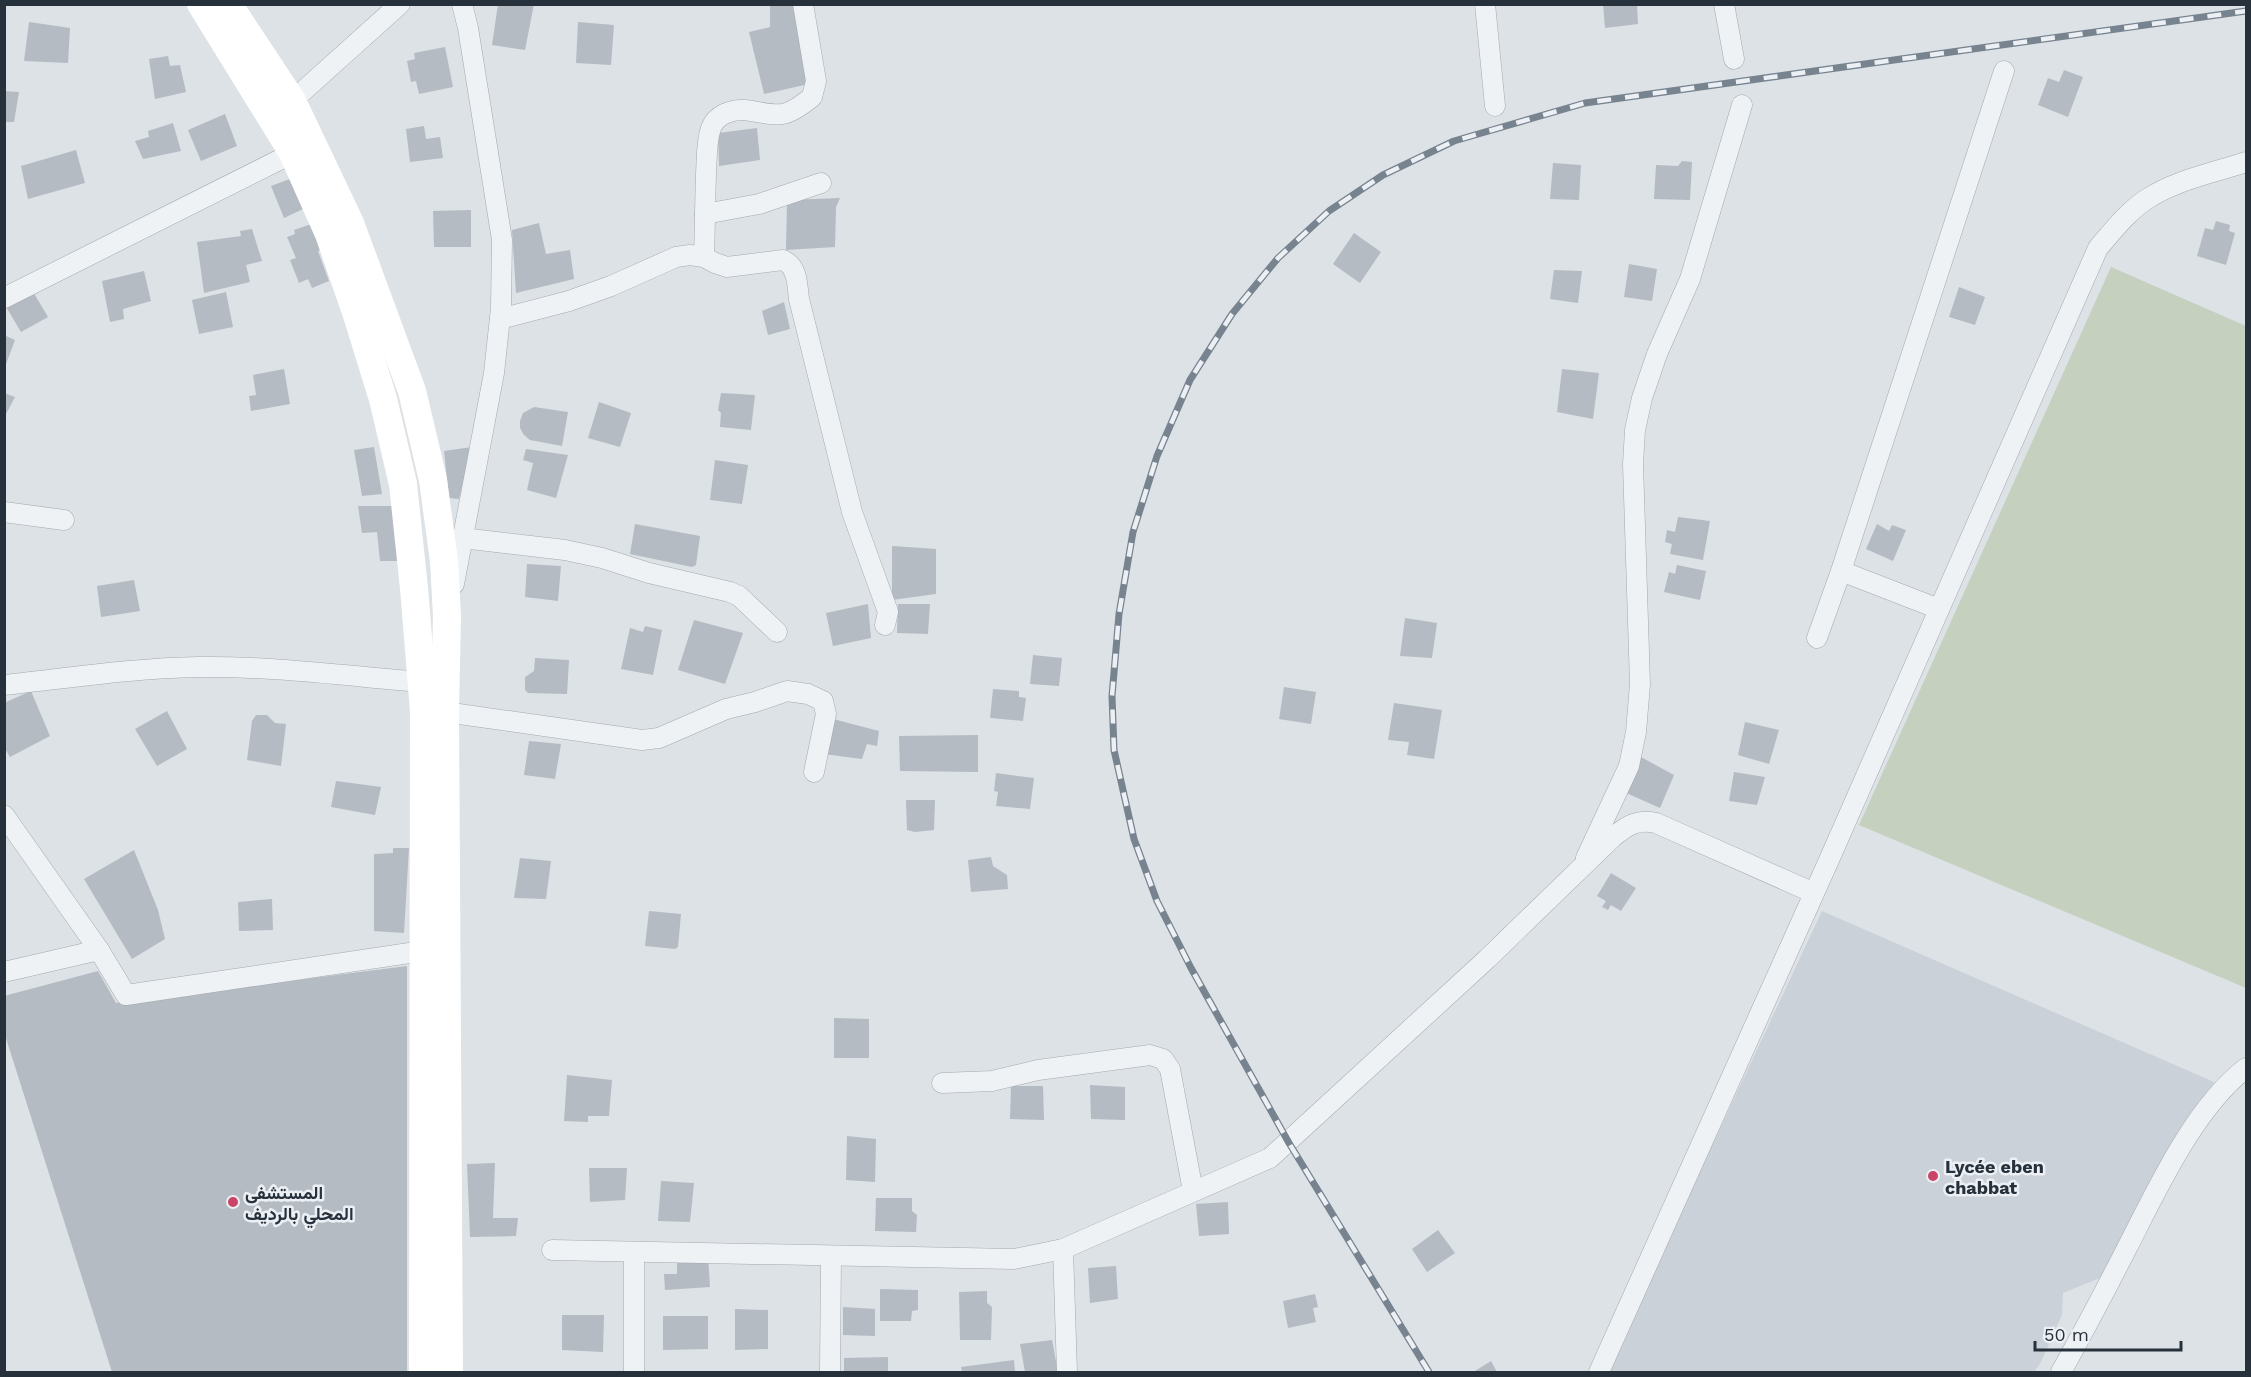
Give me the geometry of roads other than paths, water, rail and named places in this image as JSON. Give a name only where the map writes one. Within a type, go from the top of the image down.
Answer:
[{"type":"main road","points":[[201,4],[281,107],[293,153],[329,234],[358,318],[385,409],[403,484],[424,711],[435,952],[449,1372]]},
{"type":"main road","points":[[228,4],[281,107],[351,223],[412,391],[433,480],[444,561],[447,616],[423,1372]]},
{"type":"street","points":[[281,107],[400,4]]},
{"type":"street","points":[[447,616],[494,374],[500,319],[502,240],[468,28],[462,4]]},
{"type":"street","points":[[468,28],[476,4]]},
{"type":"street","points":[[704,257],[707,149],[711,127],[717,118],[729,111],[743,110],[767,115],[786,114],[812,97],[816,81],[803,4]]},
{"type":"street","points":[[1485,4],[1495,106]]},
{"type":"street","points":[[1724,4],[1734,59]]},
{"type":"street","points":[[1817,638],[1841,571],[2004,71]]},
{"type":"street","points":[[1581,869],[1629,766],[1636,732],[1640,684],[1633,464],[1635,430],[1657,354],[1690,279],[1742,105]]},
{"type":"street","points":[[5,293],[293,153]]},
{"type":"street","points":[[1599,1372],[1814,893],[2098,249],[2123,218],[2146,199],[2171,186],[2247,162]]},
{"type":"street","points":[[705,214],[759,204],[821,183]]},
{"type":"street","points":[[500,319],[569,301],[676,257],[690,255],[704,257],[727,267],[783,260],[790,263],[795,270],[799,299],[852,512],[888,612],[885,625]]},
{"type":"street","points":[[4,512],[64,520]]},
{"type":"street","points":[[462,538],[565,550],[730,592],[739,596],[777,632]]},
{"type":"street","points":[[1841,571],[1939,609]]},
{"type":"street","points":[[4,685],[149,669],[198,667],[242,667],[422,682]]},
{"type":"street","points":[[445,712],[642,740],[658,738],[726,709],[788,691],[808,694],[823,701],[826,714],[814,772]]},
{"type":"street","points":[[4,815],[99,950],[126,994],[435,952]]},
{"type":"street","points":[[552,1250],[1014,1259],[1063,1249],[1270,1158],[1289,1143],[1634,822],[1643,820],[1656,823],[1814,893]]},
{"type":"street","points":[[4,972],[99,950]]},
{"type":"street","points":[[942,1083],[993,1081],[1038,1070],[1150,1055],[1158,1057],[1170,1069],[1193,1191]]},
{"type":"street","points":[[2061,1372],[2159,1183],[2204,1113],[2229,1081],[2247,1068]]},
{"type":"street","points":[[1063,1249],[1067,1372]]},
{"type":"street","points":[[634,1252],[634,1372]]},
{"type":"street","points":[[830,1372],[831,1256]]},
{"type":"railway","points":[[1429,1372],[1289,1143],[1191,968],[1157,901],[1134,839],[1114,750],[1112,696],[1119,614],[1133,532],[1157,456],[1190,380],[1232,314],[1278,258],[1329,211],[1383,175],[1454,141],[1585,103],[2246,11]]},
{"type":"place","name":"Lycée eben chabbat","points":[[1933,1176]]},
{"type":"place","name":"المستشفى المحلي بالرديف","points":[[233,1202]]}]
